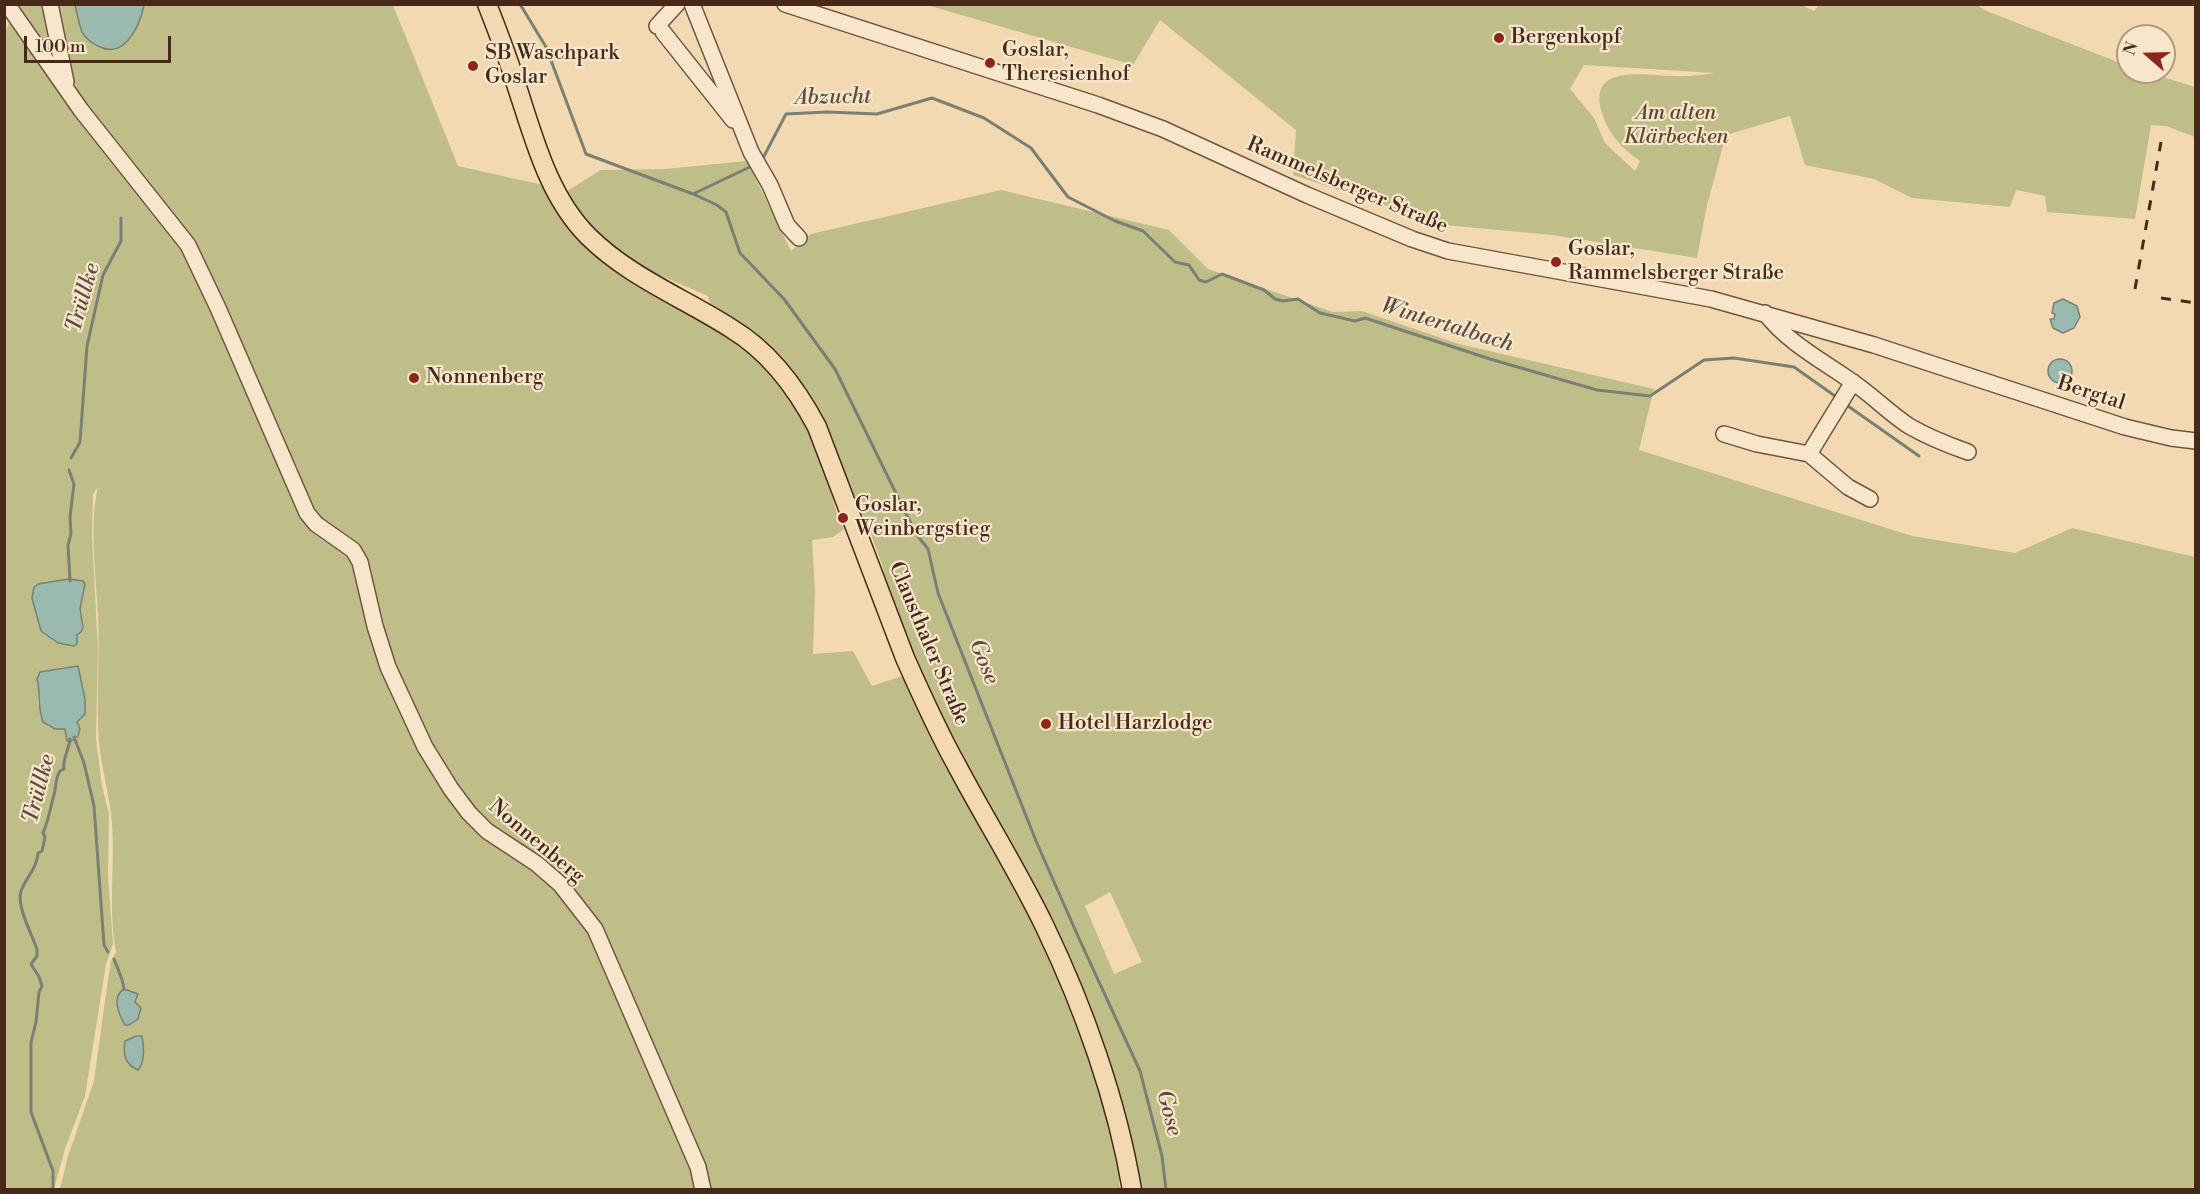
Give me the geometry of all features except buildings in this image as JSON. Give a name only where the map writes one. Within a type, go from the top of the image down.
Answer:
[{"type":"main road","name":"Clausthaler Straße","points":[[487,4],[544,166],[571,216],[606,253],[624,266],[733,329],[749,341],[765,355],[802,399],[817,428],[905,658],[956,764],[1046,928],[1073,992],[1103,1074],[1124,1149],[1132,1190]]},
{"type":"street","points":[[7,4],[68,91]]},
{"type":"street","name":"Nonnenberg","points":[[50,4],[68,91],[188,245],[218,308],[307,513],[316,524],[353,550],[360,562],[375,626],[388,667],[424,747],[469,813],[487,831],[537,864],[560,884],[595,929],[698,1167],[703,1190]]},
{"type":"street","points":[[677,4],[660,29],[745,134]]},
{"type":"street","points":[[692,4],[752,152],[788,225],[799,238]]},
{"type":"street","name":"Rammelsberger Straße","points":[[785,4],[1098,105],[1163,129],[1317,199],[1412,239],[1448,251],[1712,299],[1874,345],[1976,380]]},
{"type":"street","points":[[1765,313],[1774,325],[1796,343],[1853,382],[1908,425],[1941,442],[1968,452]]},
{"type":"street","name":"Bergtal","points":[[1976,380],[2125,428],[2196,441]]},
{"type":"street","points":[[1809,454],[1853,382]]},
{"type":"street","points":[[1724,434],[1757,444],[1809,454],[1848,487],[1870,499]]},
{"type":"green space","name":"Am alten Klärbecken","points":[[1820,4],[1976,5],[2116,61],[2116,84],[2176,84],[2176,81],[2195,87],[2195,137],[2166,126],[2151,125],[2135,219],[2047,212],[2045,196],[2016,190],[2010,207],[1912,198],[1874,179],[1805,165],[1790,116],[1726,135],[1707,205],[1697,258],[1552,235],[1445,225],[1293,175],[1296,130],[1160,20],[1133,65],[927,5],[1801,5],[1814,11]],"holes":[[[1584,65],[1715,73],[1683,76],[1623,75],[1604,85],[1600,95],[1601,110],[1616,139],[1640,161],[1635,171],[1605,143],[1594,118],[1570,89]]]},
{"type":"green space","points":[[15,5],[45,5],[56,54],[50,58]]},
{"type":"green space","points":[[57,5],[393,5],[458,166],[543,185],[577,235],[601,261],[640,288],[725,334],[761,364],[792,403],[808,431],[822,461],[844,529],[833,537],[812,540],[815,591],[813,654],[853,651],[872,686],[905,675],[1020,890],[1083,1031],[1122,1173],[1119,1181],[1120,1189],[60,1189],[68,1156],[94,1081],[111,961],[116,952],[112,920],[112,824],[98,727],[98,650],[96,739],[102,786],[109,814],[108,876],[113,944],[106,964],[85,1096],[65,1149],[54,1189],[5,1190],[5,33],[12,16],[79,100]],"holes":[[[98,487],[94,517],[98,650],[92,535],[93,494]],[[69,579],[85,584],[80,609],[83,627],[76,635],[58,643],[50,638],[40,625],[37,610],[38,584]],[[78,667],[80,718],[66,738],[65,729],[48,727],[38,704],[40,672]],[[138,994],[135,1002],[141,1008],[141,1013],[132,1021],[122,1019],[121,1013]],[[125,1041],[143,1043],[143,1060],[128,1065],[124,1056]]]},
{"type":"green space","points":[[747,161],[791,251],[811,234],[1001,190],[1169,230],[1208,269],[1333,312],[1362,311],[1459,344],[1654,389],[1639,450],[1912,536],[2015,553],[2072,528],[2195,557],[2195,1189],[1138,1189],[1108,1073],[942,725],[886,592],[883,568],[867,522],[853,500],[822,425],[712,310],[708,296],[664,277],[653,276],[627,260],[584,222],[564,193],[601,170],[665,169]],"holes":[[[1110,892],[1142,962],[1114,974],[1085,906]]]},
{"type":"water","points":[[75,4],[144,5],[130,38],[117,48],[109,49],[100,47],[84,35]]},
{"type":"water","points":[[2063,299],[2077,306],[2080,317],[2074,328],[2063,333],[2053,328],[2050,319],[2054,319],[2055,314],[2052,313],[2054,303]]},
{"type":"water","points":[[2060,359],[2069,362],[2072,371],[2069,380],[2060,383],[2051,380],[2048,371],[2051,362]]},
{"type":"water","points":[[69,579],[83,581],[85,584],[80,609],[83,627],[77,635],[77,644],[74,646],[58,643],[41,631],[32,598],[34,587],[38,584]]},
{"type":"water","points":[[78,666],[85,699],[85,714],[77,722],[80,729],[78,736],[70,742],[67,741],[65,729],[55,729],[43,722],[37,679],[40,672]]},
{"type":"water","points":[[124,989],[138,994],[135,1002],[141,1008],[138,1019],[129,1025],[125,1025],[117,1006],[118,996]]},
{"type":"water","points":[[142,1036],[143,1045],[143,1059],[138,1070],[127,1062],[124,1050],[125,1041]]},
{"type":"waterway","name":"Abzucht","points":[[520,4],[546,47],[586,154],[693,194],[754,165]]},
{"type":"waterway","name":"Wintertalbach","points":[[762,160],[786,114],[827,112],[877,114],[932,98],[984,118],[1031,148],[1068,197],[1115,221],[1143,231],[1175,262],[1189,265],[1199,280],[1206,282],[1222,274],[1264,290],[1275,299],[1283,301],[1298,299],[1320,313],[1355,321],[1365,318],[1490,359],[1597,390],[1650,396],[1704,360],[1734,358],[1794,367],[1835,396]]},
{"type":"waterway","name":"Gose","points":[[693,194],[717,205],[726,212],[740,253],[784,299],[835,369],[916,534],[928,549],[938,593],[1036,841],[1140,1071],[1162,1156],[1166,1190]]},
{"type":"waterway","name":"Trüllke","points":[[71,458],[80,442],[87,346],[103,275],[121,241],[121,218]]},
{"type":"waterway","name":"Wintertalbach","points":[[1848,406],[1919,456]]},
{"type":"waterway","name":"Trüllke","points":[[69,470],[74,484],[70,517],[71,534],[68,545],[70,581]]},
{"type":"waterway","points":[[74,737],[84,763],[94,806],[104,945],[108,952]]},
{"type":"waterway","name":"Trüllke","points":[[53,1190],[53,1171],[31,1112],[31,1042],[42,986],[31,964],[37,956],[37,949],[28,928],[20,897],[23,886],[36,864],[38,853],[42,851],[45,837],[43,833],[57,778],[60,771],[64,769],[70,739]]},
{"type":"waterway","points":[[114,959],[124,989]]},
{"type":"railway","points":[[2135,289],[2161,142]]},
{"type":"railway","points":[[2161,298],[2196,303]]},
{"type":"place","name":"Bergenkopf","points":[[1499,38]]},
{"type":"place","name":"Goslar, Theresienhof","points":[[990,63]]},
{"type":"place","name":"SB Waschpark Goslar","points":[[473,66]]},
{"type":"place","name":"Goslar, Rammelsberger Straße","points":[[1556,262]]},
{"type":"place","name":"Nonnenberg","points":[[414,378]]},
{"type":"place","name":"Goslar, Weinbergstieg","points":[[843,518]]},
{"type":"place","name":"Hotel Harzlodge","points":[[1046,724]]}]
